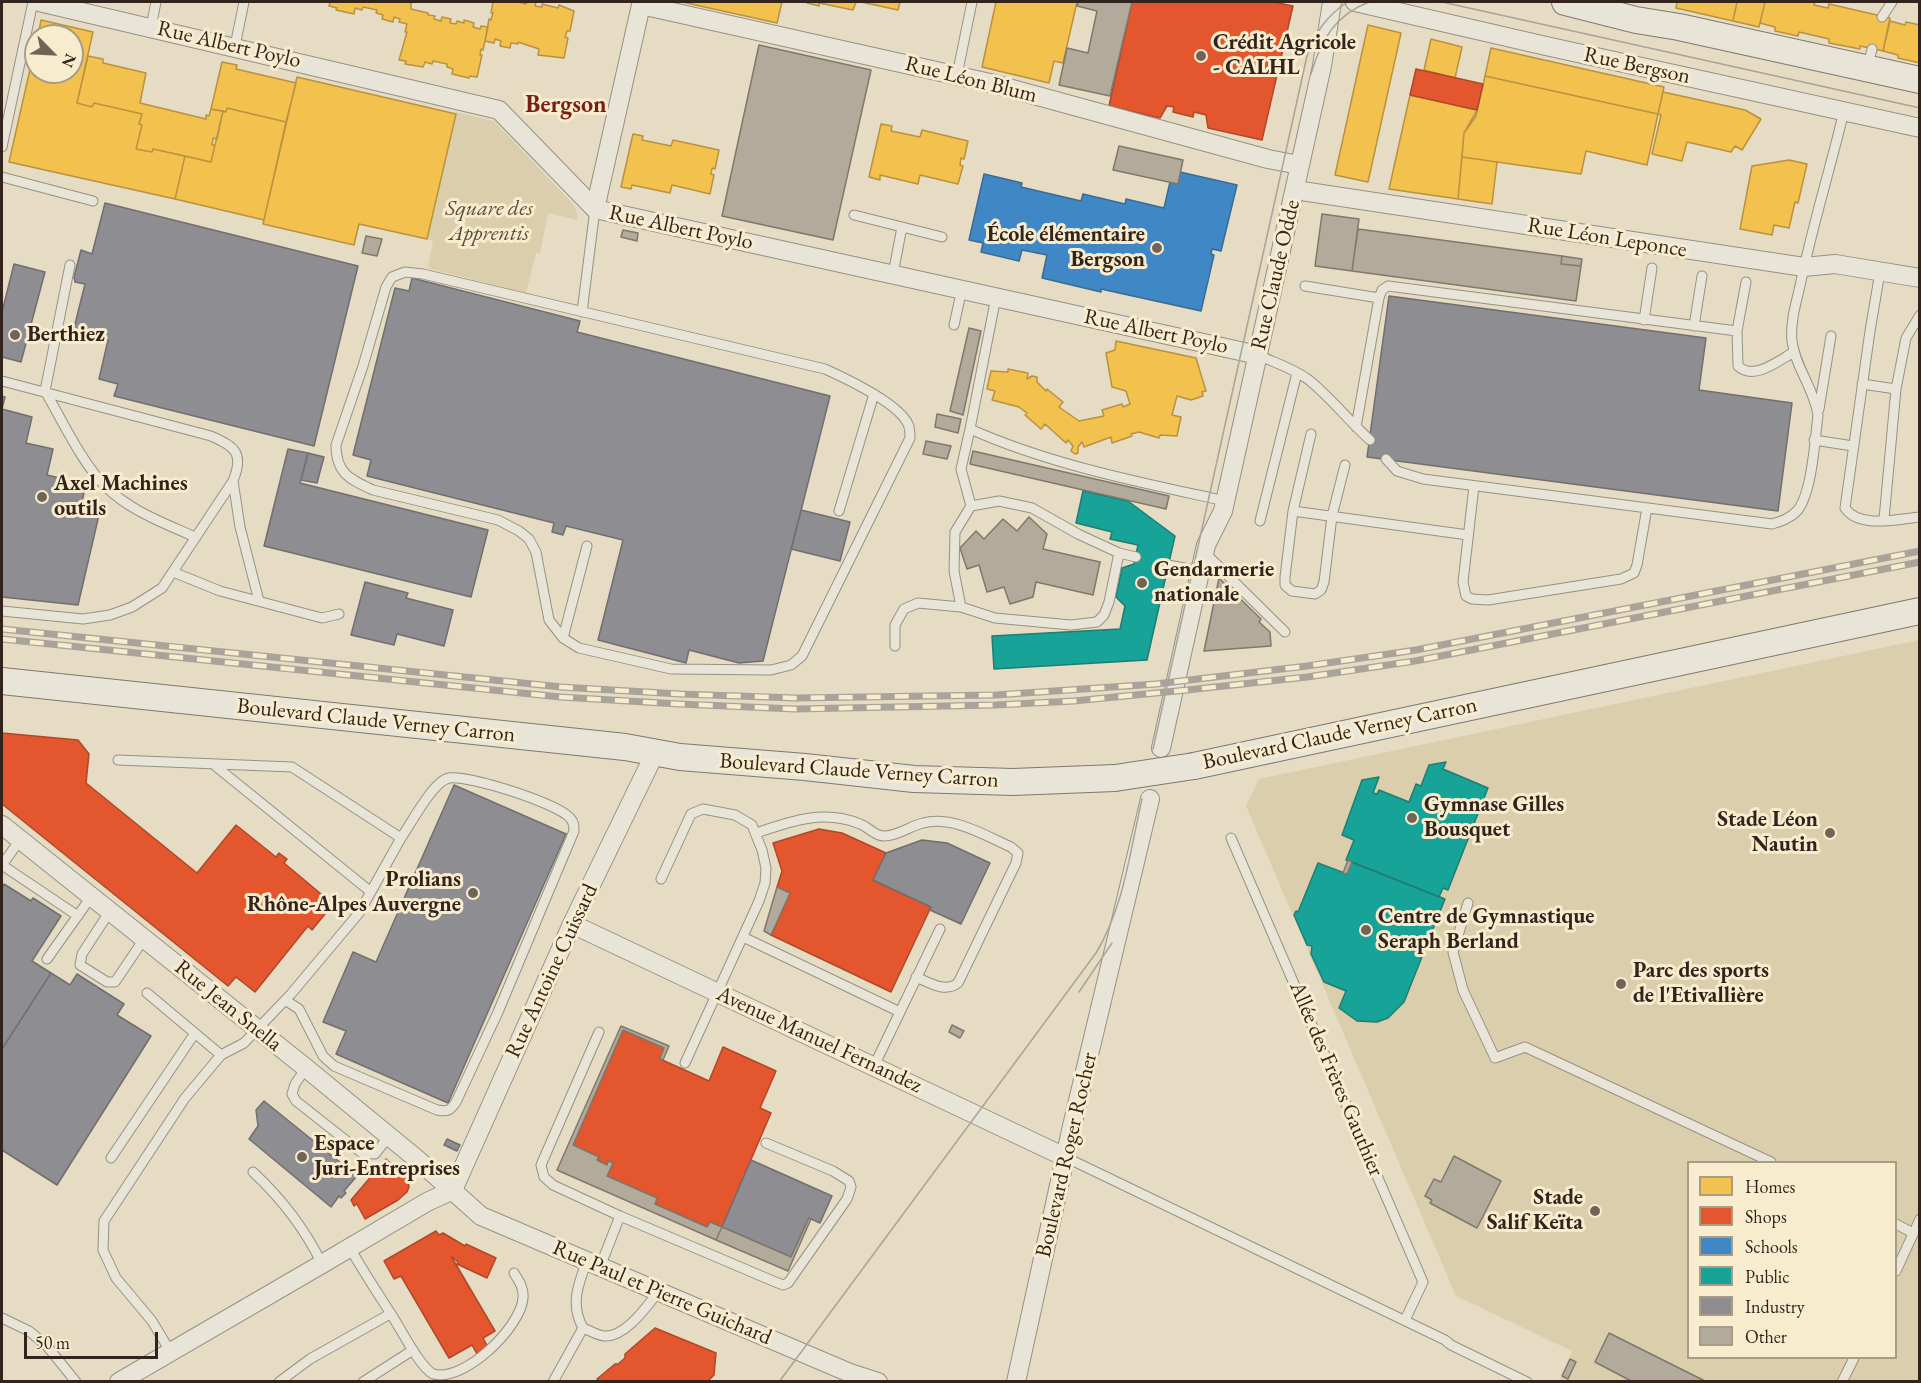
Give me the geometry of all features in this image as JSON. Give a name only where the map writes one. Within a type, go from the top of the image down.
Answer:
[{"type":"main road","name":"Rue Bergson","points":[[1565,2],[1636,20],[1870,59],[1920,80]]},
{"type":"main road","name":"Boulevard Claude Verney Carron","points":[[2,681],[625,747],[655,753],[914,779],[1013,782],[1115,778],[1194,766],[1920,611]]},
{"type":"street","name":"Rue Albert Poylo","points":[[39,2],[235,46],[499,110],[595,209],[1258,355]]},
{"type":"street","name":"Rue Claude Odde","points":[[1161,748],[1205,549],[1223,511],[1322,66],[1332,2]]},
{"type":"street","name":"Rue Bergson","points":[[1355,2],[1920,128]]},
{"type":"street","name":"Rue Léon Blum","points":[[595,209],[641,5],[957,75],[1268,159],[1299,165]]},
{"type":"street","name":"Rue Léon Leponce","points":[[1295,190],[1804,267],[1835,264],[1920,278]]},
{"type":"street","name":"Rue Antoine Cuissard","points":[[453,1190],[572,924],[655,753]]},
{"type":"street","name":"Boulevard Roger Rocher","points":[[1016,1382],[1065,1157],[1150,799]]},
{"type":"street","name":"Rue Jean Snella","points":[[2,825],[306,1068],[453,1190]]},
{"type":"street","name":"Avenue Manuel Fernandez","points":[[572,924],[1065,1157]]},
{"type":"street","points":[[118,1382],[427,1202],[453,1190]]},
{"type":"street","name":"Rue Paul et Pierre Guichard","points":[[453,1190],[481,1216],[850,1373],[878,1382]]},
{"type":"lane","points":[[2,147],[33,2]]},
{"type":"lane","points":[[151,27],[156,2]]},
{"type":"lane","points":[[235,46],[244,2]]},
{"type":"lane","points":[[957,75],[972,2]]},
{"type":"lane","points":[[1882,16],[1892,2]]},
{"type":"lane","points":[[1818,415],[1816,402],[1794,352],[1793,320],[1804,267],[1844,111]]},
{"type":"lane","points":[[2,177],[93,201]]},
{"type":"lane","points":[[582,312],[595,209]]},
{"type":"lane","points":[[854,215],[942,237]]},
{"type":"lane","points":[[893,274],[902,227]]},
{"type":"lane","points":[[70,265],[45,392],[83,457],[105,486],[142,514],[195,537]]},
{"type":"lane","points":[[1644,320],[1652,268]]},
{"type":"lane","points":[[1880,272],[1845,508],[1860,519],[1920,517]]},
{"type":"lane","points":[[405,273],[423,274],[582,312],[825,369],[874,394],[899,412],[909,425],[910,438],[802,656],[791,665],[771,670],[671,669],[579,648],[563,638],[549,620],[536,552],[529,539],[519,531],[498,520],[373,490],[343,474],[336,457],[336,445],[363,366],[386,287],[392,277],[405,273]]},
{"type":"lane","points":[[1694,326],[1701,276]]},
{"type":"lane","points":[[1746,282],[1737,332],[1738,366],[1743,371],[1756,372],[1794,352]]},
{"type":"lane","points":[[1305,286],[1379,298]]},
{"type":"lane","points":[[1356,427],[1379,298],[1382,290],[1388,286],[1737,332]]},
{"type":"lane","points":[[954,325],[962,289]]},
{"type":"lane","points":[[961,607],[954,572],[955,532],[971,506],[961,469],[996,297]]},
{"type":"lane","points":[[1884,519],[1896,389],[1906,338],[1920,315]]},
{"type":"lane","points":[[1386,459],[1397,471],[1424,479],[1772,524],[1787,520],[1798,510],[1807,494],[1831,336]]},
{"type":"lane","points":[[1258,355],[1284,365],[1326,395],[1370,440]]},
{"type":"lane","points":[[1260,520],[1297,373]]},
{"type":"lane","points":[[2,381],[211,436],[234,450],[239,465],[233,481],[162,588],[132,607],[110,615],[83,619],[2,611]]},
{"type":"lane","points":[[1862,384],[1896,389]]},
{"type":"lane","points":[[839,511],[874,394]]},
{"type":"lane","points":[[970,429],[1060,463],[1225,501]]},
{"type":"lane","points":[[1311,434],[1293,511],[1286,585],[1292,591],[1315,594],[1321,590],[1332,516],[1345,465]]},
{"type":"lane","points":[[1814,440],[1853,446]]},
{"type":"lane","points":[[233,481],[240,527],[259,601]]},
{"type":"lane","points":[[1474,486],[1463,582],[1466,596],[1472,599],[1498,598],[1621,579],[1634,573],[1638,565],[1647,508]]},
{"type":"lane","points":[[971,506],[999,501],[1032,508],[1078,534],[1119,553],[1136,557]]},
{"type":"lane","points":[[1293,511],[1468,535]]},
{"type":"lane","points":[[563,638],[587,546]]},
{"type":"lane","points":[[1205,549],[1285,632]]},
{"type":"lane","points":[[895,646],[896,626],[904,609],[918,603],[961,607],[995,618],[1071,625],[1097,622],[1104,615],[1109,602],[1119,553]]},
{"type":"lane","points":[[1168,565],[1200,571]]},
{"type":"lane","points":[[173,572],[220,591],[322,618],[339,614]]},
{"type":"lane","points":[[118,760],[292,767],[402,838]]},
{"type":"lane","points":[[213,764],[371,892]]},
{"type":"lane","points":[[170,1351],[152,1321],[116,1278],[103,1250],[104,1221],[185,1098],[221,1055],[244,1042],[285,1000],[359,913],[402,838],[435,787],[448,778],[463,779],[521,793],[562,812],[571,819],[574,831],[498,1012],[451,1110],[446,1112],[436,1110],[334,1066],[323,1056],[299,1009],[285,1000]]},
{"type":"lane","points":[[661,879],[691,814],[703,809],[735,815],[752,825],[766,868],[765,883],[743,937],[685,1063]]},
{"type":"lane","points":[[756,833],[796,819],[826,816],[861,824],[874,834],[881,836],[894,835],[926,822],[958,825],[1011,847],[1018,853],[1016,863],[958,983],[946,989],[916,977]]},
{"type":"lane","name":"Allée des Frères Gauthier","points":[[1231,838],[1423,1282],[1405,1320]]},
{"type":"lane","points":[[20,840],[2,865],[78,916]]},
{"type":"lane","points":[[47,959],[92,897]]},
{"type":"lane","points":[[1468,903],[1453,952],[1464,990],[1495,1058],[1524,1047],[1769,1161]]},
{"type":"lane","points":[[110,911],[82,954],[80,965],[107,982],[115,982],[144,939]]},
{"type":"lane","points":[[874,1066],[940,929]]},
{"type":"lane","points":[[743,937],[900,1012]]},
{"type":"lane","points":[[147,993],[221,1055]]},
{"type":"lane","points":[[599,1032],[541,1165],[544,1177],[553,1185],[783,1285],[788,1284],[847,1199],[851,1187],[849,1181],[833,1171],[766,1143]]},
{"type":"lane","points":[[111,1158],[195,1033]]},
{"type":"lane","points":[[306,1068],[295,1084],[292,1094],[296,1101],[362,1153],[375,1154],[389,1136]]},
{"type":"lane","points":[[1065,1157],[1405,1320],[1527,1382]]},
{"type":"lane","points":[[253,1172],[272,1189],[293,1215],[322,1264]]},
{"type":"lane","points":[[620,1216],[594,1264],[577,1286],[576,1316],[583,1328],[606,1336],[623,1331],[659,1292]]},
{"type":"lane","points":[[1897,1269],[1920,1219]]},
{"type":"lane","points":[[1897,1225],[1913,1233]]},
{"type":"lane","points":[[350,1248],[374,1291],[412,1350],[434,1375],[442,1377],[454,1376],[478,1364],[501,1341],[516,1318],[523,1300],[521,1285],[514,1273]]},
{"type":"lane","points":[[279,1382],[310,1359],[390,1314]]},
{"type":"lane","points":[[2,1318],[29,1331],[47,1346],[76,1382]]},
{"type":"lane","points":[[553,1382],[583,1328]]},
{"type":"lane","points":[[363,1382],[412,1350]]},
{"type":"lane","points":[[1842,1382],[1854,1359]]},
{"type":"green space","name":"Square des Apprentis","points":[[456,112],[494,121],[573,204],[577,213],[577,220],[548,213],[540,253],[536,253],[526,293],[428,268],[433,241],[427,239]]},
{"type":"green space","name":"Parc des sports de l'Etivallière","points":[[1919,640],[1919,1381],[1559,1381],[1572,1351],[1456,1296],[1246,806],[1259,779]]},
{"type":"building: Homes","points":[[330,2],[411,2],[411,9],[435,16],[434,19],[441,21],[442,17],[451,19],[450,23],[456,24],[457,21],[464,23],[464,20],[474,23],[473,27],[480,29],[481,26],[488,27],[483,50],[481,49],[480,55],[482,55],[477,77],[470,76],[469,78],[452,74],[453,69],[447,67],[447,64],[433,61],[432,64],[425,62],[423,67],[405,64],[406,61],[399,60],[407,24],[399,22],[400,19],[394,17],[393,22],[382,19],[383,15],[376,13],[377,10],[363,7],[362,10],[355,8],[354,14],[336,10],[337,8],[329,6]]},
{"type":"building: Homes","points":[[493,2],[526,4],[526,2],[536,2],[535,6],[542,7],[542,4],[558,8],[559,5],[574,11],[570,31],[567,31],[565,37],[568,38],[564,58],[538,55],[539,49],[518,42],[518,44],[511,43],[510,48],[500,46],[501,41],[495,39],[494,43],[485,41],[489,19],[491,20],[493,13],[491,13]]},
{"type":"building: Homes","points":[[682,2],[782,2],[777,23]]},
{"type":"building: Homes","points":[[807,2],[856,2],[853,10],[819,3],[819,6]]},
{"type":"building: Homes","points":[[861,2],[900,2],[898,10]]},
{"type":"building: Homes","points":[[996,2],[1077,2],[1063,63],[1054,61],[1049,83],[982,67]]},
{"type":"building: Homes","points":[[1677,2],[1737,2],[1733,21],[1676,8]]},
{"type":"building: Homes","points":[[1737,2],[1765,2],[1759,27],[1733,21]]},
{"type":"building: Homes","points":[[1765,2],[1815,2],[1814,5],[1828,8],[1829,4],[1890,18],[1883,51],[1829,43],[1829,39],[1799,32],[1798,36],[1775,31],[1775,27],[1760,23]]},
{"type":"building: Homes","points":[[41,20],[58,24],[40,24]]},
{"type":"building: Homes","points":[[1890,21],[1905,25],[1906,22],[1920,25],[1920,63],[1898,58],[1898,55],[1883,51]]},
{"type":"building: Homes","points":[[1368,25],[1401,33],[1368,182],[1335,175]]},
{"type":"building: Homes","points":[[84,30],[93,32],[84,72]]},
{"type":"building: Homes","points":[[1431,39],[1462,47],[1455,78],[1424,70]]},
{"type":"building: Homes","points":[[1491,48],[1664,87],[1658,114],[1485,76]]},
{"type":"building: Homes","points":[[88,56],[103,59],[103,63],[146,73],[140,103],[206,119],[211,109],[223,111],[217,139],[213,138],[212,145],[215,145],[211,162],[153,149],[152,152],[136,149],[142,125],[139,124],[142,114],[94,103],[92,107],[77,103],[81,84],[84,84]]},
{"type":"building: Homes","points":[[222,62],[237,65],[236,69],[296,83],[286,122],[227,108],[226,112],[211,109]]},
{"type":"building: Homes","points":[[1485,76],[1658,114],[1647,165],[1586,151],[1581,174],[1462,157],[1464,133],[1476,116]]},
{"type":"building: Homes","points":[[297,77],[456,114],[427,239],[359,224],[354,245],[263,224]]},
{"type":"building: Homes","points":[[27,84],[81,84],[77,103],[92,107],[94,103],[142,114],[139,124],[142,125],[136,149],[152,152],[153,149],[185,156],[175,199],[9,162]]},
{"type":"building: Homes","points":[[1663,92],[1745,110],[1761,119],[1742,150],[1735,146],[1731,152],[1687,142],[1682,161],[1652,154],[1661,115],[1658,114]]},
{"type":"building: Homes","points":[[1410,95],[1477,110],[1464,133],[1458,199],[1389,189]]},
{"type":"building: Homes","points":[[227,108],[286,122],[264,220],[175,199],[185,156],[211,162],[223,111],[226,112]]},
{"type":"building: Homes","points":[[881,124],[892,126],[891,131],[920,137],[922,130],[968,141],[964,159],[961,158],[960,165],[963,166],[958,184],[920,175],[918,184],[880,175],[880,180],[869,177]]},
{"type":"building: Homes","points":[[633,134],[643,136],[642,140],[671,146],[673,140],[719,150],[715,169],[712,168],[711,174],[714,175],[710,194],[672,185],[670,193],[632,185],[631,189],[621,187]]},
{"type":"building: Homes","points":[[1462,157],[1497,162],[1492,204],[1458,199]]},
{"type":"building: Homes","points":[[1789,160],[1807,164],[1798,203],[1795,202],[1789,228],[1774,225],[1772,235],[1740,229],[1752,166]]},
{"type":"building: Homes","points":[[1116,341],[1196,358],[1206,391],[1202,392],[1203,396],[1191,400],[1177,396],[1172,415],[1181,417],[1177,436],[1160,435],[1159,438],[1139,432],[1112,443],[1111,437],[1084,447],[1082,442],[1078,447],[1078,453],[1075,454],[1071,451],[1073,446],[1068,440],[1066,443],[1045,424],[1041,429],[1019,407],[992,400],[995,391],[987,389],[991,371],[1008,372],[1008,369],[1028,373],[1027,379],[1032,376],[1037,377],[1037,382],[1046,391],[1047,389],[1063,402],[1059,407],[1079,421],[1104,416],[1102,410],[1130,404],[1126,391],[1112,387],[1106,353],[1115,350]]},
{"type":"building: Shops","name":"Crédit Agricole - CALHL","points":[[1132,2],[1273,2],[1293,6],[1262,140],[1208,128],[1206,115],[1194,112],[1193,117],[1173,112],[1174,107],[1167,106],[1160,118],[1109,106]]},
{"type":"building: Shops","points":[[1416,69],[1483,84],[1477,110],[1410,95]]},
{"type":"building: Shops","points":[[2,733],[78,740],[89,754],[86,783],[197,873],[236,825],[276,857],[279,853],[287,859],[284,863],[333,904],[312,930],[308,926],[255,992],[236,977],[228,986],[2,804]]},
{"type":"building: Shops","points":[[819,829],[842,833],[886,853],[873,880],[931,907],[891,992],[771,935],[790,893],[777,887],[782,871],[773,843]]},
{"type":"building: Shops","points":[[623,1030],[664,1048],[660,1059],[709,1081],[723,1047],[776,1071],[760,1108],[771,1113],[722,1227],[710,1222],[707,1227],[655,1204],[657,1198],[607,1176],[613,1163],[608,1161],[607,1165],[597,1160],[599,1157],[573,1145]]},
{"type":"building: Shops","points":[[386,1159],[408,1180],[409,1187],[398,1200],[365,1219],[357,1204],[354,1206],[351,1200]]},
{"type":"building: Shops","points":[[436,1231],[439,1235],[443,1233],[465,1246],[466,1244],[496,1258],[487,1278],[457,1264],[458,1262],[451,1256],[495,1331],[483,1338],[488,1347],[477,1354],[472,1345],[449,1358],[401,1276],[394,1279],[384,1261]]},
{"type":"building: Shops","points":[[655,1328],[716,1353],[714,1375],[707,1382],[599,1382],[597,1379],[625,1358],[625,1354]]},
{"type":"building: Schools","points":[[1180,172],[1237,185],[1221,251],[1212,249],[1211,254],[1214,255],[1201,311],[1042,278],[1047,255],[1022,250],[1019,261],[981,252],[983,243],[969,240],[984,174],[1022,183],[1021,187],[1081,201],[1083,194],[1125,204],[1126,199],[1164,208],[1170,182],[1178,184]]},
{"type":"building: Public","name":"Gendarmerie nationale","points":[[1083,491],[1128,501],[1175,536],[1147,660],[994,669],[992,636],[1120,629],[1125,606],[1116,597],[1122,568],[1134,564],[1138,545],[1110,539],[1112,532],[1076,523]]},
{"type":"building: Public","name":"Gymnase Gilles Bousquet","points":[[1446,762],[1443,769],[1488,788],[1448,890],[1443,888],[1439,897],[1346,860],[1354,840],[1342,835],[1362,780],[1379,777],[1373,793],[1377,794],[1379,790],[1409,802],[1416,784],[1421,786],[1429,765]]},
{"type":"building: Public","name":"Centre de Gymnastique Seraph Berland","points":[[1352,862],[1445,899],[1404,1002],[1388,1018],[1377,1022],[1357,1021],[1339,1008],[1346,991],[1324,982],[1311,954],[1312,946],[1307,945],[1294,915],[1296,911],[1298,912],[1318,863],[1347,874]]},
{"type":"building: Industry","points":[[105,203],[358,266],[314,446],[114,396],[118,384],[99,379],[108,340],[73,332],[85,284],[75,282],[74,277],[81,250],[92,254]]},
{"type":"building: Industry","name":"Berthiez","points":[[14,264],[45,272],[21,362],[2,357],[2,312]]},
{"type":"building: Industry","points":[[412,278],[580,321],[577,332],[830,396],[763,661],[739,663],[689,650],[686,663],[598,640],[623,540],[566,526],[563,535],[552,532],[554,523],[367,476],[371,460],[353,455],[395,288],[409,291]]},
{"type":"building: Industry","points":[[1389,296],[1706,338],[1699,390],[1792,403],[1778,511],[1367,457]]},
{"type":"building: Industry","name":"Axel Machines outils","points":[[2,409],[32,417],[26,443],[53,449],[47,475],[86,484],[80,510],[99,515],[78,605],[2,597]]},
{"type":"building: Industry","points":[[288,449],[308,453],[300,483],[488,530],[471,597],[264,546]]},
{"type":"building: Industry","points":[[308,453],[324,457],[317,483],[301,480]]},
{"type":"building: Industry","points":[[801,510],[850,522],[840,561],[791,549]]},
{"type":"building: Industry","points":[[365,582],[408,593],[406,598],[453,610],[444,646],[397,634],[394,645],[351,635]]},
{"type":"building: Industry","name":"Prolians Rhône-Alpes Auvergne","points":[[454,785],[566,834],[448,1103],[336,1054],[346,1031],[323,1022],[353,952],[376,962]]},
{"type":"building: Industry","points":[[922,840],[947,843],[990,863],[961,924],[873,880],[886,853]]},
{"type":"building: Industry","points":[[4,884],[31,901],[33,898],[61,916],[32,961],[51,973],[2,1049],[2,888]]},
{"type":"building: Industry","points":[[51,973],[70,985],[77,974],[124,1004],[117,1015],[151,1036],[57,1185],[2,1150],[2,1049]]},
{"type":"building: Industry","name":"Espace Juri-Entreprises","points":[[264,1101],[357,1176],[344,1191],[346,1193],[341,1198],[339,1196],[331,1207],[249,1139],[258,1126],[256,1110]]},
{"type":"building: Industry","points":[[447,1139],[460,1145],[457,1151],[444,1145]]},
{"type":"building: Industry","points":[[751,1160],[832,1196],[820,1223],[809,1218],[791,1257],[722,1227]]},
{"type":"building: Other","points":[[1078,2],[1132,2],[1110,96],[1059,85],[1067,48],[1088,53],[1097,11],[1077,6]]},
{"type":"building: Other","points":[[759,45],[871,70],[833,240],[722,216]]},
{"type":"building: Other","points":[[1119,146],[1183,160],[1178,184],[1113,170]]},
{"type":"building: Other","points":[[1322,214],[1359,219],[1352,271],[1315,266]]},
{"type":"building: Other","points":[[1358,229],[1562,256],[1561,264],[1581,266],[1576,301],[1352,271]]},
{"type":"building: Other","points":[[623,230],[638,233],[637,241],[621,237]]},
{"type":"building: Other","points":[[366,236],[382,239],[377,256],[362,253]]},
{"type":"building: Other","points":[[1562,256],[1582,259],[1581,266],[1561,264]]},
{"type":"building: Other","points":[[969,328],[981,331],[963,415],[950,411]]},
{"type":"building: Other","points":[[937,414],[961,419],[958,433],[935,427]]},
{"type":"building: Other","points":[[926,441],[951,446],[947,459],[923,454]]},
{"type":"building: Other","points":[[973,451],[1169,496],[1166,509],[970,464]]},
{"type":"building: Other","points":[[1029,517],[1047,534],[1043,549],[1100,562],[1093,595],[1036,582],[1033,597],[1010,604],[1004,587],[987,592],[979,565],[967,569],[960,548],[976,531],[984,539],[1003,519],[1017,531]]},
{"type":"building: Other","points":[[1219,578],[1261,619],[1259,622],[1270,632],[1271,646],[1204,651]]},
{"type":"building: Other","points":[[1348,860],[1352,862],[1347,874],[1343,873]]},
{"type":"building: Other","points":[[777,887],[790,893],[771,935],[764,931]]},
{"type":"building: Other","points":[[952,1025],[964,1031],[960,1038],[949,1032]]},
{"type":"building: Other","points":[[621,1026],[669,1046],[663,1060],[660,1059],[664,1048],[623,1030],[573,1145],[599,1157],[597,1160],[607,1165],[608,1161],[613,1163],[607,1176],[657,1198],[655,1204],[707,1227],[710,1222],[722,1227],[716,1240],[557,1170]]},
{"type":"building: Other","points":[[1454,1156],[1501,1181],[1477,1228],[1430,1203],[1432,1200],[1425,1196],[1434,1179],[1441,1182]]},
{"type":"building: Other","points":[[809,1218],[811,1219],[788,1271],[716,1240],[722,1227],[791,1257]]},
{"type":"building: Other","points":[[1609,1333],[1707,1382],[1633,1382],[1595,1362]]},
{"type":"building: Other","points":[[1570,1359],[1576,1362],[1568,1379],[1562,1376]]},
{"type":"tram line","points":[[1153,749],[1307,56],[1322,25],[1347,2]]},
{"type":"tram line","points":[[1311,74],[1331,30],[1347,14],[1369,2]]},
{"type":"tram line","points":[[1442,2],[1920,108]]},
{"type":"tram line","points":[[779,1382],[1096,953],[1106,935],[1120,898],[1142,799]]},
{"type":"tram line","points":[[1079,992],[1112,943]]},
{"type":"railway","points":[[2,629],[561,687],[795,698],[996,695],[1156,684],[1416,650],[1920,551]]},
{"type":"railway","points":[[2,639],[560,697],[795,709],[996,705],[1074,701],[1187,690],[1307,677],[1415,661],[1920,562]]},
{"type":"place","name":"Crédit Agricole - CALHL","points":[[1201,56]]},
{"type":"place","name":"École élémentaire Bergson","points":[[1157,248]]},
{"type":"place","name":"Berthiez","points":[[15,335]]},
{"type":"place","name":"Axel Machines outils","points":[[42,497]]},
{"type":"place","name":"Gendarmerie nationale","points":[[1142,583]]},
{"type":"place","name":"Gymnase Gilles Bousquet","points":[[1412,818]]},
{"type":"place","name":"Stade Léon Nautin","points":[[1830,833]]},
{"type":"place","name":"Prolians Rhône-Alpes Auvergne","points":[[473,893]]},
{"type":"place","name":"Centre de Gymnastique Seraph Berland","points":[[1366,930]]},
{"type":"place","name":"Parc des sports de l'Etivallière","points":[[1621,984]]},
{"type":"place","name":"Espace Juri-Entreprises","points":[[302,1157]]},
{"type":"place","name":"Stade Salif Keïta","points":[[1595,1211]]},
{"type":"district","name":"Bergson","points":[[566,105]]}]
